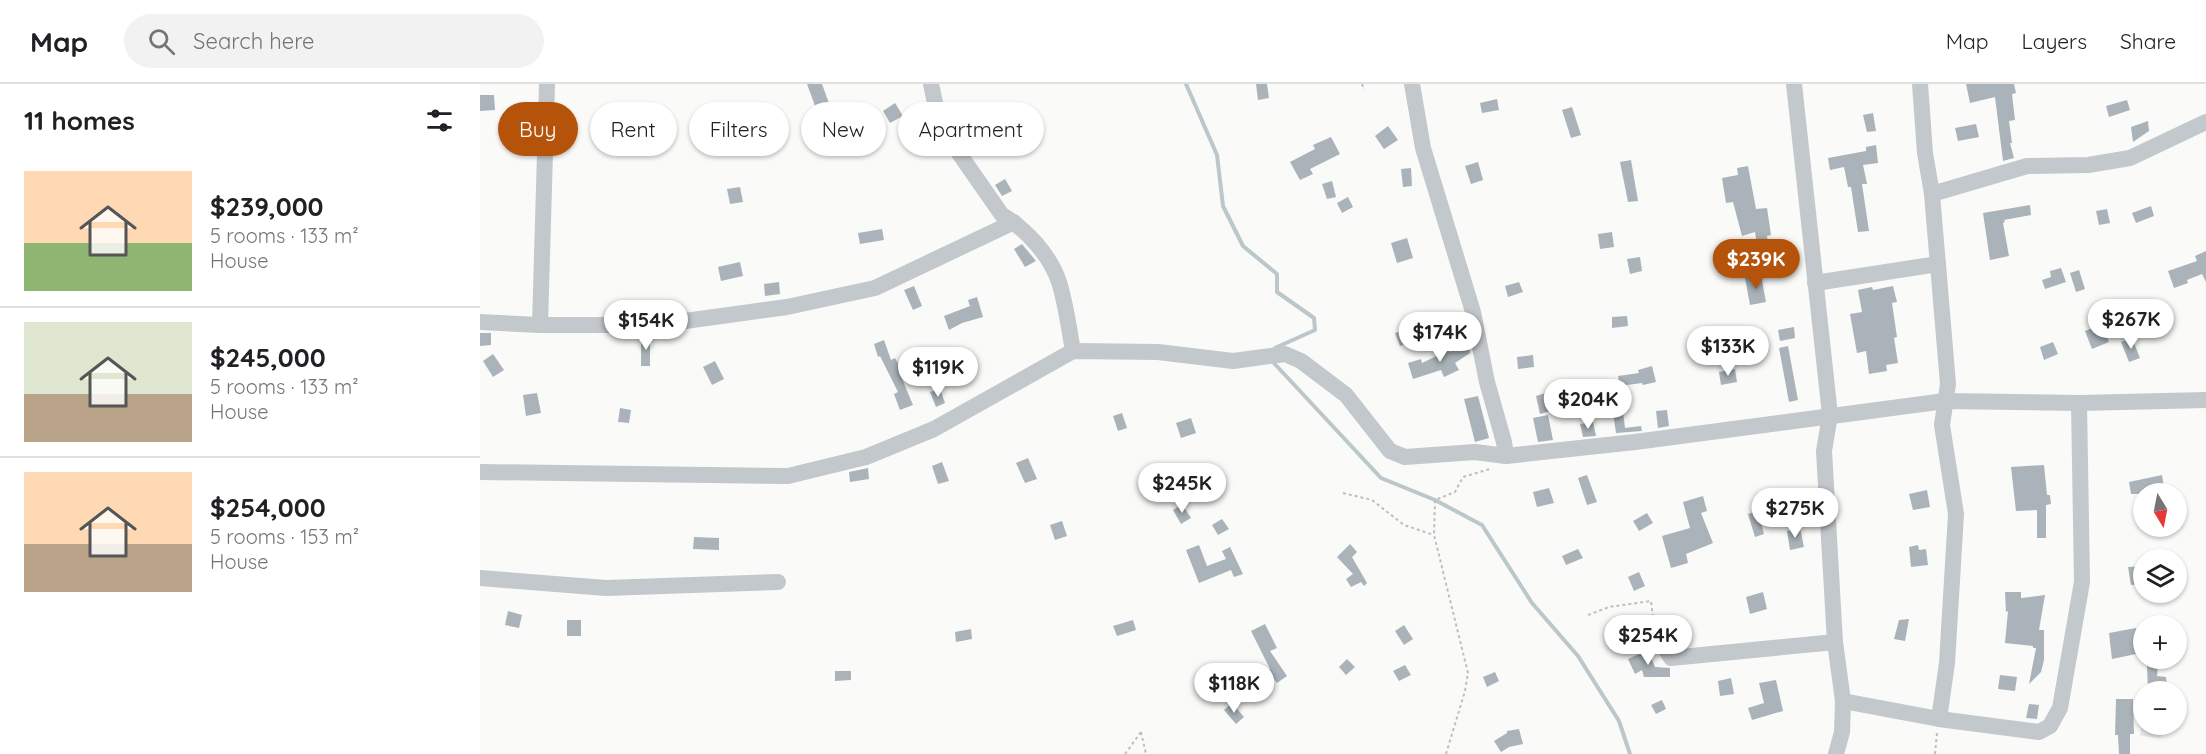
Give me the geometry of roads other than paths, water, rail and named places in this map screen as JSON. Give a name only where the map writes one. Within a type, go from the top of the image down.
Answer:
[{"type":"street","points":[[540,325],[547,84]]},
{"type":"street","points":[[931,84],[940,126],[1002,215],[1014,222],[1040,247],[1059,281],[1073,351]]},
{"type":"street","points":[[1412,84],[1423,148],[1473,312],[1480,355],[1506,456]]},
{"type":"street","points":[[1794,84],[1830,415],[1824,451],[1835,642],[1844,701],[1842,732],[1836,754]]},
{"type":"street","points":[[1920,84],[1948,384],[1942,425],[1956,514],[1947,663],[1939,719]]},
{"type":"street","points":[[1932,194],[2026,166],[2088,165],[2130,158],[2206,122]]},
{"type":"street","points":[[480,322],[540,325],[656,325],[787,307],[875,288],[1014,222]]},
{"type":"street","points":[[1815,283],[1938,264]]},
{"type":"street","points":[[480,472],[788,476],[866,456],[934,429],[1073,351],[1158,352],[1233,361],[1285,354],[1301,361],[1346,395],[1390,451],[1405,457],[1475,452],[1506,456],[1635,442],[1945,401],[2079,403],[2206,400]]},
{"type":"street","points":[[1844,701],[1939,719],[2039,732],[2050,726],[2060,708],[2082,582],[2079,403]]},
{"type":"street","points":[[480,578],[606,588],[778,582]]},
{"type":"street","points":[[1655,633],[1671,658],[1835,642]]},
{"type":"waterway","points":[[1186,84],[1217,155],[1223,206],[1243,246],[1277,274],[1277,292],[1314,318],[1315,330],[1275,348]]},
{"type":"waterway","points":[[1272,361],[1381,478],[1435,500],[1482,525],[1532,603],[1578,656],[1619,721],[1630,754]]}]
